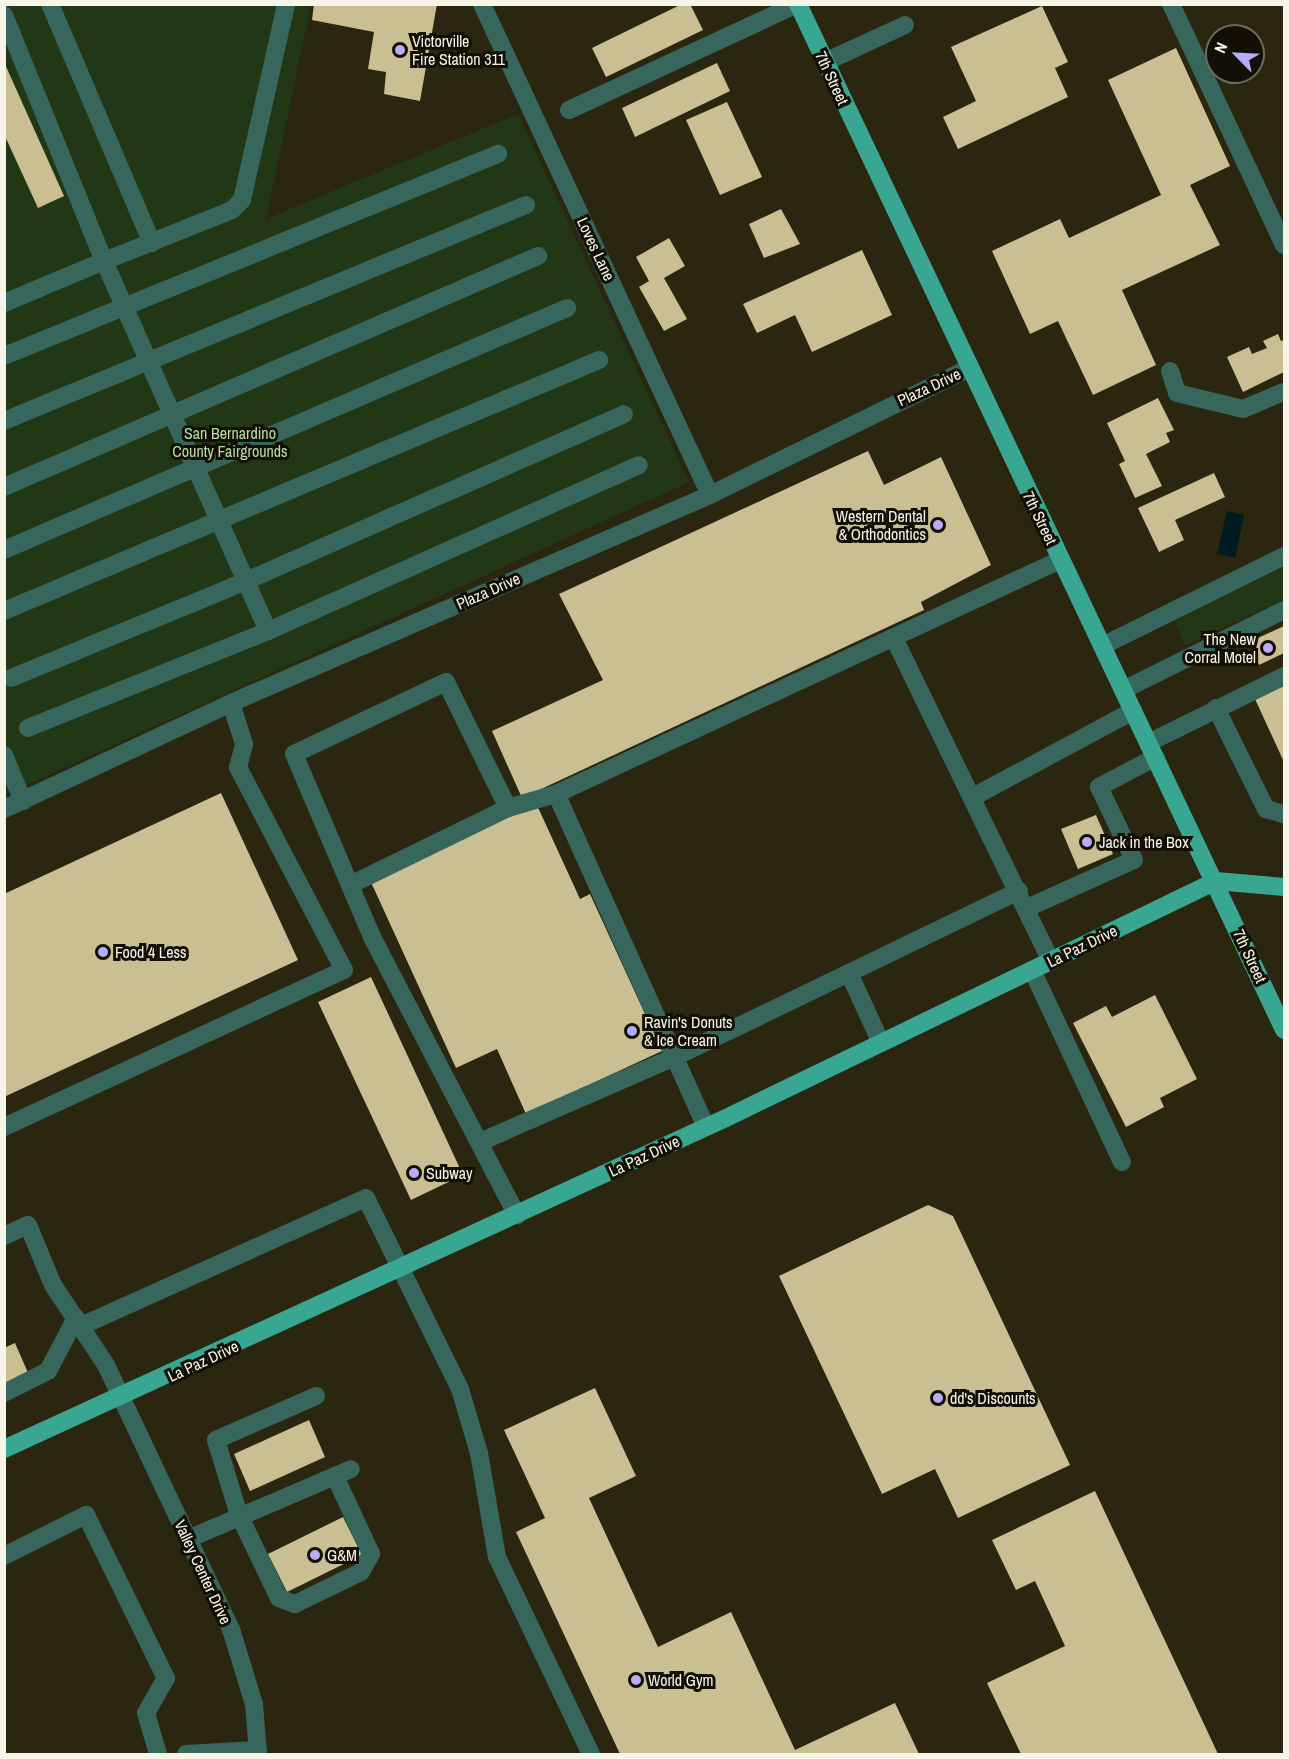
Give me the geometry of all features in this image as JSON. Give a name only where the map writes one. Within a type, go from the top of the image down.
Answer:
[{"type":"main road","name":"7th Street","points":[[797,4],[1060,560],[1216,881],[1284,1030]]},
{"type":"main road","points":[[1216,881],[1284,887]]},
{"type":"main road","name":"La Paz Drive","points":[[4,1449],[120,1398],[706,1127],[1216,881]]},
{"type":"street","points":[[50,4],[152,243]]},
{"type":"street","points":[[4,303],[232,210],[242,200],[286,4]]},
{"type":"street","name":"Loves Lane","points":[[482,4],[710,495]]},
{"type":"street","points":[[569,110],[797,4]]},
{"type":"street","points":[[1171,4],[1284,245]]},
{"type":"street","points":[[4,15],[104,261],[268,631]]},
{"type":"street","points":[[825,62],[905,25]]},
{"type":"street","points":[[4,356],[498,154]]},
{"type":"street","points":[[4,421],[526,205]]},
{"type":"street","points":[[4,487],[538,256]]},
{"type":"street","points":[[4,550],[567,308]]},
{"type":"street","points":[[4,611],[220,523],[599,360]]},
{"type":"street","name":"Plaza Drive","points":[[4,809],[231,703],[710,495],[969,368]]},
{"type":"street","points":[[1170,371],[1177,393],[1243,409],[1283,392]]},
{"type":"street","points":[[11,678],[246,581],[624,414]]},
{"type":"street","points":[[28,728],[268,631],[639,465]]},
{"type":"street","points":[[1102,646],[1284,556]]},
{"type":"street","points":[[350,885],[508,808],[556,794],[1060,560]]},
{"type":"street","points":[[1123,690],[1284,610]]},
{"type":"street","points":[[894,638],[1023,899],[1051,962]]},
{"type":"street","points":[[480,1142],[675,1057],[849,973],[1023,899],[1134,860],[1099,787],[1216,708],[1284,676]]},
{"type":"street","points":[[508,808],[446,682],[294,754],[372,937],[517,1215]]},
{"type":"street","points":[[4,1127],[344,970],[238,767],[244,744],[231,703]]},
{"type":"street","points":[[1216,708],[1266,809],[1284,814]]},
{"type":"street","points":[[973,797],[1133,711]]},
{"type":"street","points":[[4,755],[23,801]]},
{"type":"street","points":[[556,794],[706,1127]]},
{"type":"street","points":[[1032,970],[1122,1162]]},
{"type":"street","points":[[849,973],[881,1043]]},
{"type":"street","points":[[4,1393],[48,1371],[78,1322],[366,1198],[466,1404],[479,1453],[497,1557],[591,1755]]},
{"type":"street","name":"Valley Center Drive","points":[[4,1236],[28,1225],[53,1285],[106,1365],[231,1629],[254,1704],[258,1752]]},
{"type":"street","points":[[188,1539],[239,1515],[343,1472],[371,1554],[361,1572],[295,1604],[279,1598],[239,1515],[216,1440],[316,1396]]},
{"type":"street","points":[[4,1556],[86,1515],[166,1678],[146,1713],[158,1755]]},
{"type":"street","points":[[186,1755],[258,1752]]},
{"type":"green space","name":"San Bernardino County Fairgrounds","points":[[4,5],[311,5],[266,219],[518,114],[689,482],[5,795]]},
{"type":"green space","points":[[1284,567],[1284,600],[1185,645],[1174,619]]},
{"type":"water","points":[[1227,511],[1244,515],[1235,558],[1217,554]]},
{"type":"building","name":"Victorville Fire Station 311","points":[[314,4],[437,4],[420,101],[384,94],[386,72],[368,69],[374,32],[312,20]]},
{"type":"building","points":[[682,4],[690,4],[703,30],[606,77],[592,48]]},
{"type":"building","points":[[1042,6],[1068,62],[1055,68],[1068,97],[958,149],[943,117],[976,101],[951,47]]},
{"type":"building","points":[[1176,48],[1230,166],[1190,185],[1220,245],[1122,290],[1156,365],[1093,395],[1058,321],[1030,334],[992,251],[1060,219],[1069,238],[1161,195],[1108,80]]},
{"type":"building","points":[[4,62],[64,196],[38,208],[4,134]]},
{"type":"building","points":[[717,63],[730,91],[635,137],[622,108]]},
{"type":"building","points":[[727,102],[762,177],[720,195],[686,120]]},
{"type":"building","points":[[781,209],[800,244],[764,258],[749,224]]},
{"type":"building","points":[[669,238],[685,266],[664,278],[687,319],[664,331],[639,287],[649,281],[636,257]]},
{"type":"building","points":[[862,250],[892,315],[812,352],[795,315],[757,333],[743,304]]},
{"type":"building","points":[[1278,334],[1281,341],[1284,340],[1284,372],[1243,392],[1227,357],[1249,347],[1252,354],[1267,348],[1263,341]]},
{"type":"building","points":[[1158,398],[1174,430],[1166,433],[1170,442],[1146,454],[1162,486],[1135,498],[1119,464],[1125,461],[1107,423]]},
{"type":"building","points":[[868,451],[884,485],[941,457],[991,565],[921,602],[924,610],[522,798],[492,731],[603,680],[559,594]]},
{"type":"building","points":[[1214,473],[1225,497],[1175,520],[1184,540],[1159,552],[1138,508]]},
{"type":"building","name":"The New Corral Motel","points":[[1284,626],[1284,653],[1259,665],[1249,642]]},
{"type":"building","points":[[1284,685],[1284,762],[1255,699]]},
{"type":"building","points":[[221,793],[298,960],[4,1097],[4,894]]},
{"type":"building","points":[[536,803],[580,899],[590,894],[662,1051],[526,1114],[497,1049],[456,1068],[370,880]]},
{"type":"building","name":"Jack in the Box","points":[[1096,815],[1113,854],[1078,869],[1061,829]]},
{"type":"building","points":[[371,977],[463,1175],[411,1200],[318,1002]]},
{"type":"building","points":[[1155,995],[1197,1079],[1160,1098],[1164,1107],[1126,1127],[1073,1023],[1106,1006],[1112,1017]]},
{"type":"building","name":"dd's Discounts","points":[[928,1205],[953,1216],[1070,1465],[958,1518],[935,1469],[882,1494],[779,1276]]},
{"type":"building","points":[[15,1343],[29,1375],[4,1386],[4,1348]]},
{"type":"building","points":[[595,1388],[636,1476],[589,1498],[658,1647],[731,1612],[795,1750],[895,1703],[919,1754],[620,1754],[516,1532],[545,1518],[504,1430]]},
{"type":"building","points":[[309,1420],[325,1457],[250,1491],[234,1454]]},
{"type":"building","points":[[1095,1491],[1218,1754],[1021,1754],[987,1683],[1065,1646],[1035,1581],[1016,1590],[992,1540]]},
{"type":"building","name":"G&M","points":[[343,1517],[362,1555],[287,1592],[268,1554]]},
{"type":"place","name":"Victorville Fire Station 311","points":[[400,50]]},
{"type":"place","name":"Western Dental & Orthodontics","points":[[938,525]]},
{"type":"place","name":"The New Corral Motel","points":[[1268,648]]},
{"type":"place","name":"Jack in the Box","points":[[1087,842]]},
{"type":"place","name":"Food 4 Less","points":[[103,952]]},
{"type":"place","name":"Ravin's Donuts & Ice Cream","points":[[632,1031]]},
{"type":"place","name":"Subway","points":[[414,1173]]},
{"type":"place","name":"dd's Discounts","points":[[938,1398]]},
{"type":"place","name":"G&M","points":[[315,1555]]},
{"type":"place","name":"World Gym","points":[[636,1680]]}]
